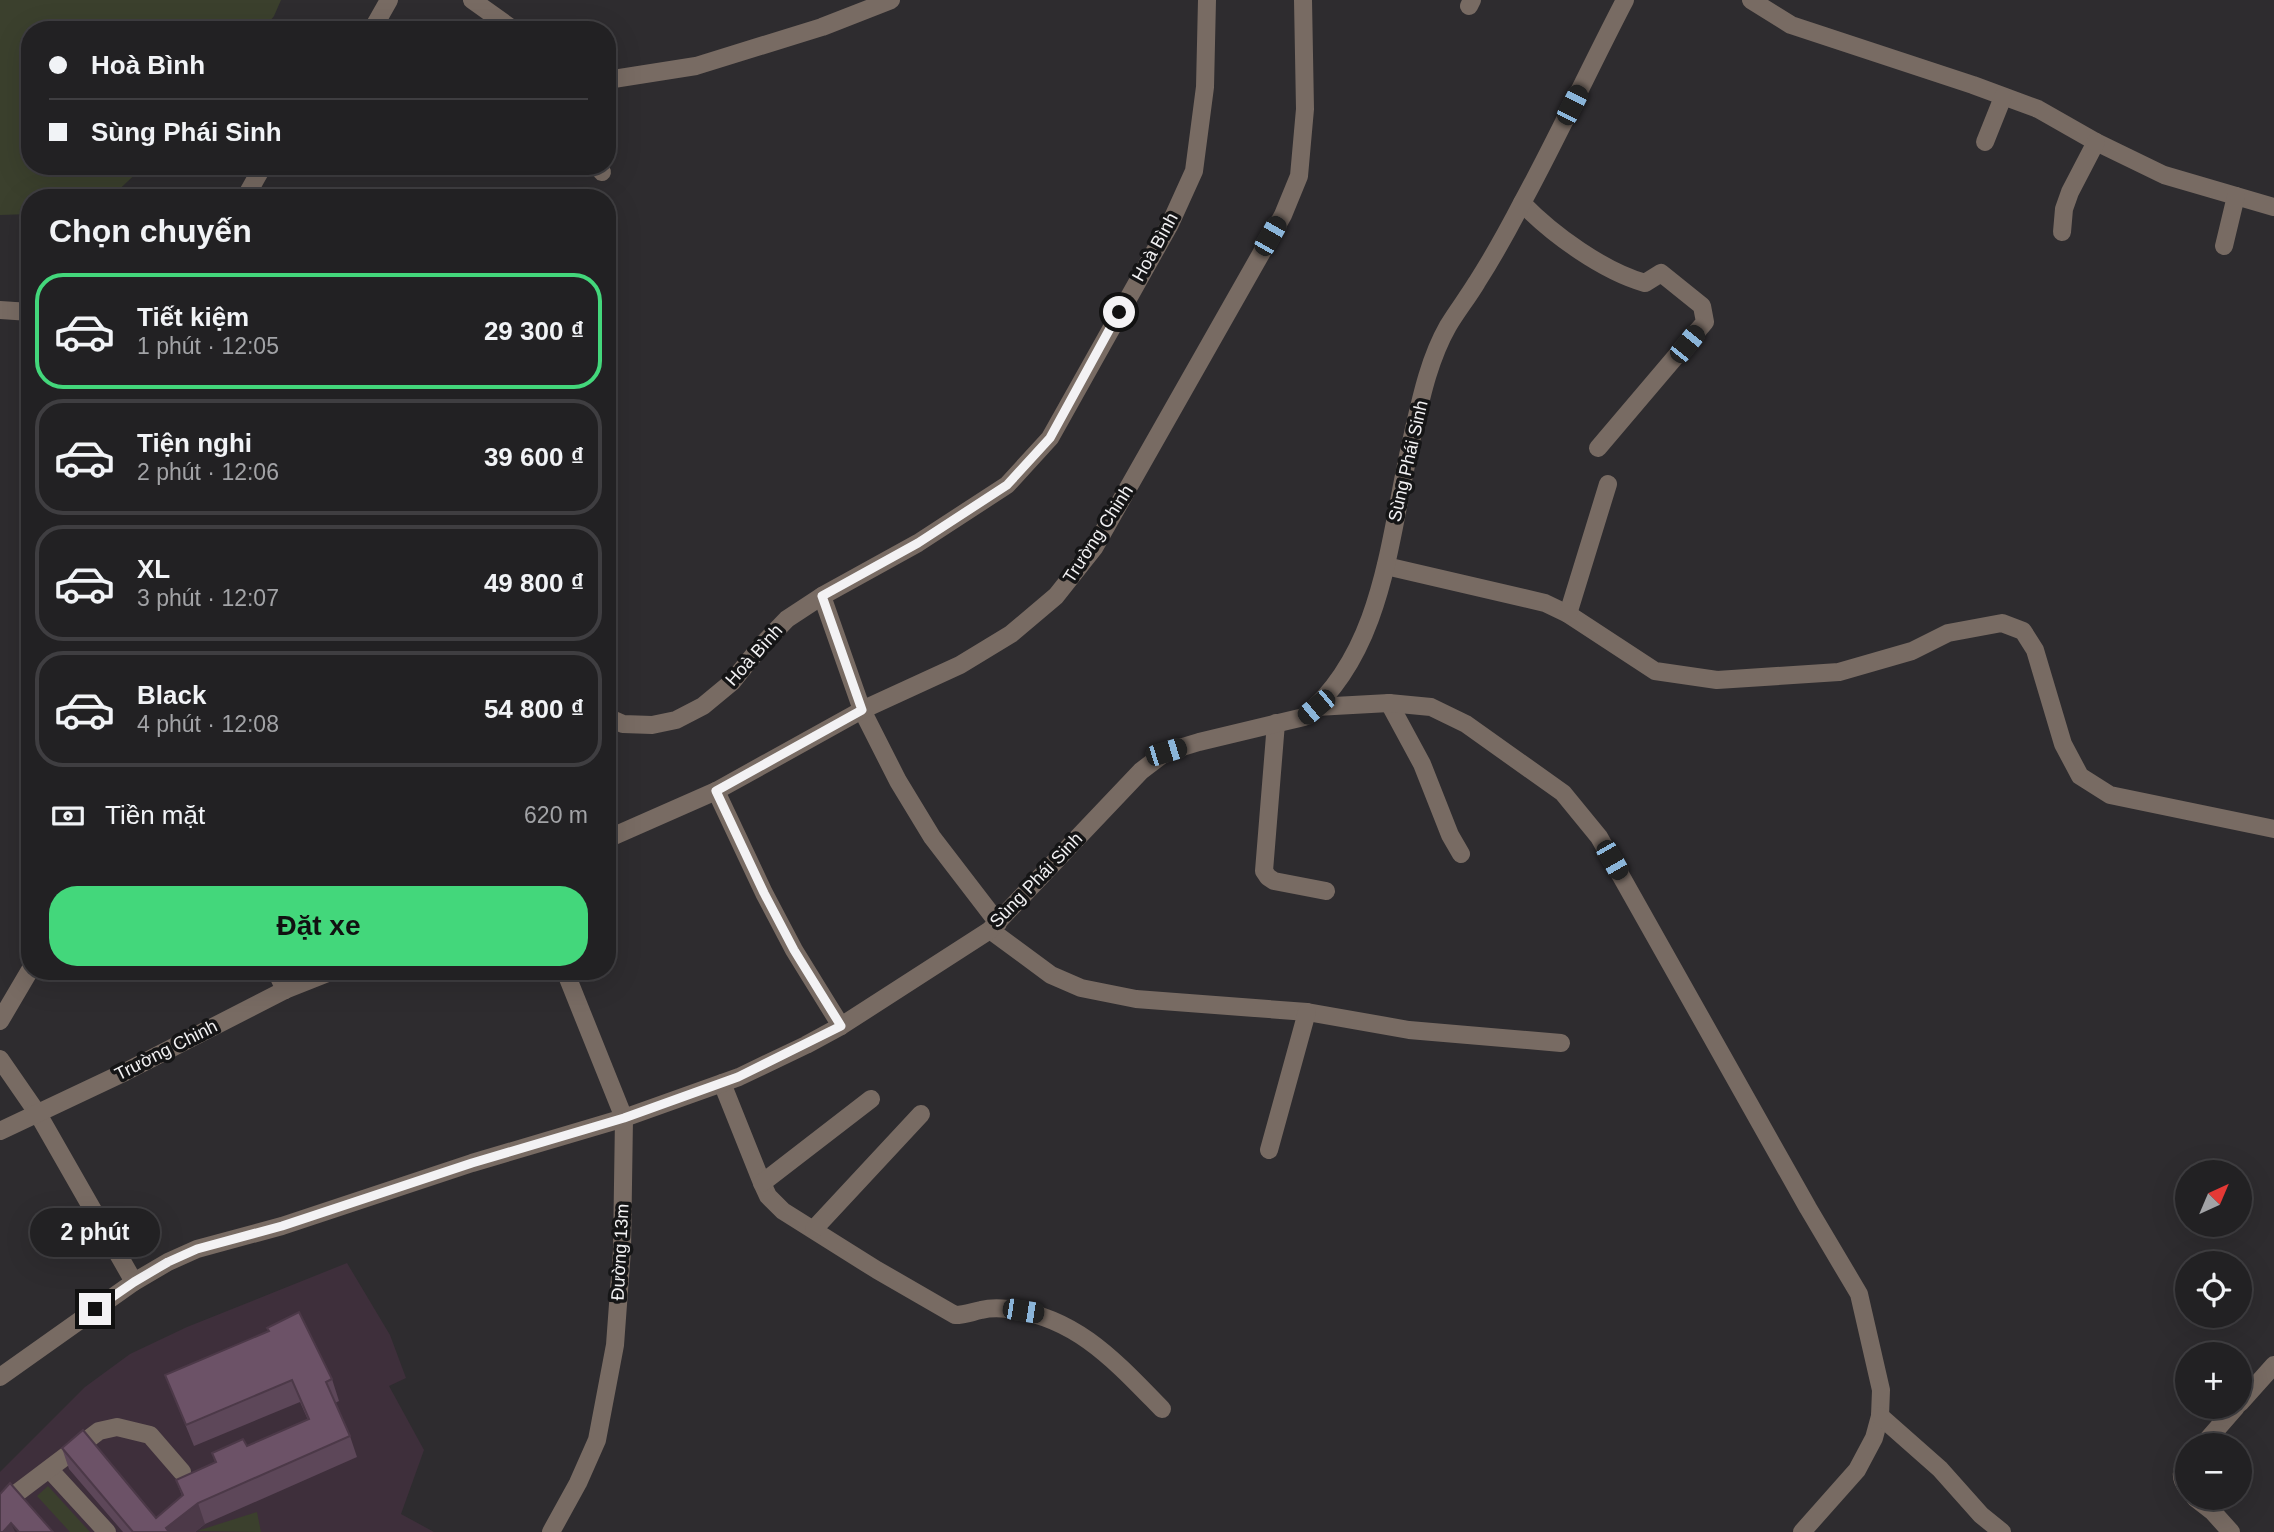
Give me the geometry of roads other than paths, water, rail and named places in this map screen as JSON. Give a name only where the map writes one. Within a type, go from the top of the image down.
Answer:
[{"type":"street","points":[[377,21],[389,0]]},
{"type":"street","points":[[472,0],[501,21]]},
{"type":"street","points":[[616,79],[696,66],[822,27],[891,0]]},
{"type":"street","name":"Hoà Bình","points":[[616,721],[624,724],[652,725],[676,720],[702,706],[732,682],[786,619],[918,543],[1007,485],[1050,438],[1170,224],[1194,171],[1205,87],[1207,0]]},
{"type":"street","name":"Trường Chinh","points":[[616,835],[716,791],[862,710],[960,665],[1011,634],[1056,596],[1094,548],[1283,215],[1299,176],[1305,109],[1303,0]]},
{"type":"street","points":[[1751,0],[1791,26],[2038,109],[2096,142],[2164,175],[2274,207]]},
{"type":"street","name":"Sùng Phái Sinh","points":[[0,1377],[134,1282],[197,1249],[282,1226],[472,1163],[624,1118],[722,1083],[806,1045],[841,1026],[994,926],[1124,788],[1166,752],[1304,717],[1326,699],[1345,672],[1365,634],[1386,566],[1430,366],[1448,327],[1522,203],[1620,2]]},
{"type":"street","points":[[1985,142],[2003,97]]},
{"type":"street","points":[[2062,232],[2064,209],[2070,192],[2096,142]]},
{"type":"street","points":[[2224,246],[2236,196]]},
{"type":"street","points":[[1522,203],[1544,225],[1622,276],[1645,283],[1661,273],[1702,306],[1705,322],[1598,448]]},
{"type":"street","points":[[0,310],[21,311]]},
{"type":"street","points":[[1568,614],[1608,484]]},
{"type":"street","points":[[1386,566],[1545,603],[1568,614],[1655,671],[1717,680],[1839,671],[1912,651],[1948,633],[2002,623],[2023,631],[2035,650],[2063,744],[2080,776],[2110,795],[2274,830]]},
{"type":"street","points":[[822,596],[862,710],[898,781],[932,837],[994,926],[1051,975],[1081,988],[1136,999],[1307,1012],[1409,1030],[1561,1043]]},
{"type":"street","points":[[1389,702],[1422,764],[1450,835],[1461,854]]},
{"type":"street","points":[[1316,707],[1389,702],[1432,706],[1466,724],[1563,793],[1599,837],[1859,1294],[1881,1390],[1880,1416],[1874,1438],[1857,1470],[1802,1532]]},
{"type":"street","points":[[1276,723],[1264,872],[1274,881],[1326,891]]},
{"type":"street","points":[[716,791],[794,950],[841,1026]]},
{"type":"street","points":[[0,1021],[25,980]]},
{"type":"street","points":[[280,980],[285,989]]},
{"type":"street","name":"Trường Chinh","points":[[0,1132],[285,989],[309,980]]},
{"type":"street","name":"Đường 13m","points":[[551,1532],[578,1483],[597,1440],[615,1345],[622,1250],[624,1118],[569,980]]},
{"type":"street","points":[[1269,1150],[1307,1012]]},
{"type":"street","points":[[0,1059],[38,1114],[134,1282]]},
{"type":"street","points":[[722,1083],[768,1196],[783,1211],[955,1315],[966,1315],[982,1309],[1006,1309],[1040,1314],[1072,1328],[1115,1361],[1162,1409]]},
{"type":"street","points":[[762,1183],[872,1100]]},
{"type":"street","points":[[814,1229],[920,1114]]},
{"type":"street","points":[[2252,1390],[2274,1365]]},
{"type":"street","points":[[1880,1416],[1940,1469],[1981,1515],[2002,1532]]},
{"type":"street","points":[[2213,1433],[2226,1419]]},
{"type":"street","points":[[0,1510],[13,1496],[99,1432],[117,1427],[150,1435],[182,1472]]},
{"type":"street","points":[[50,1470],[107,1532]]},
{"type":"street","points":[[2210,1510],[2231,1532]]}]
